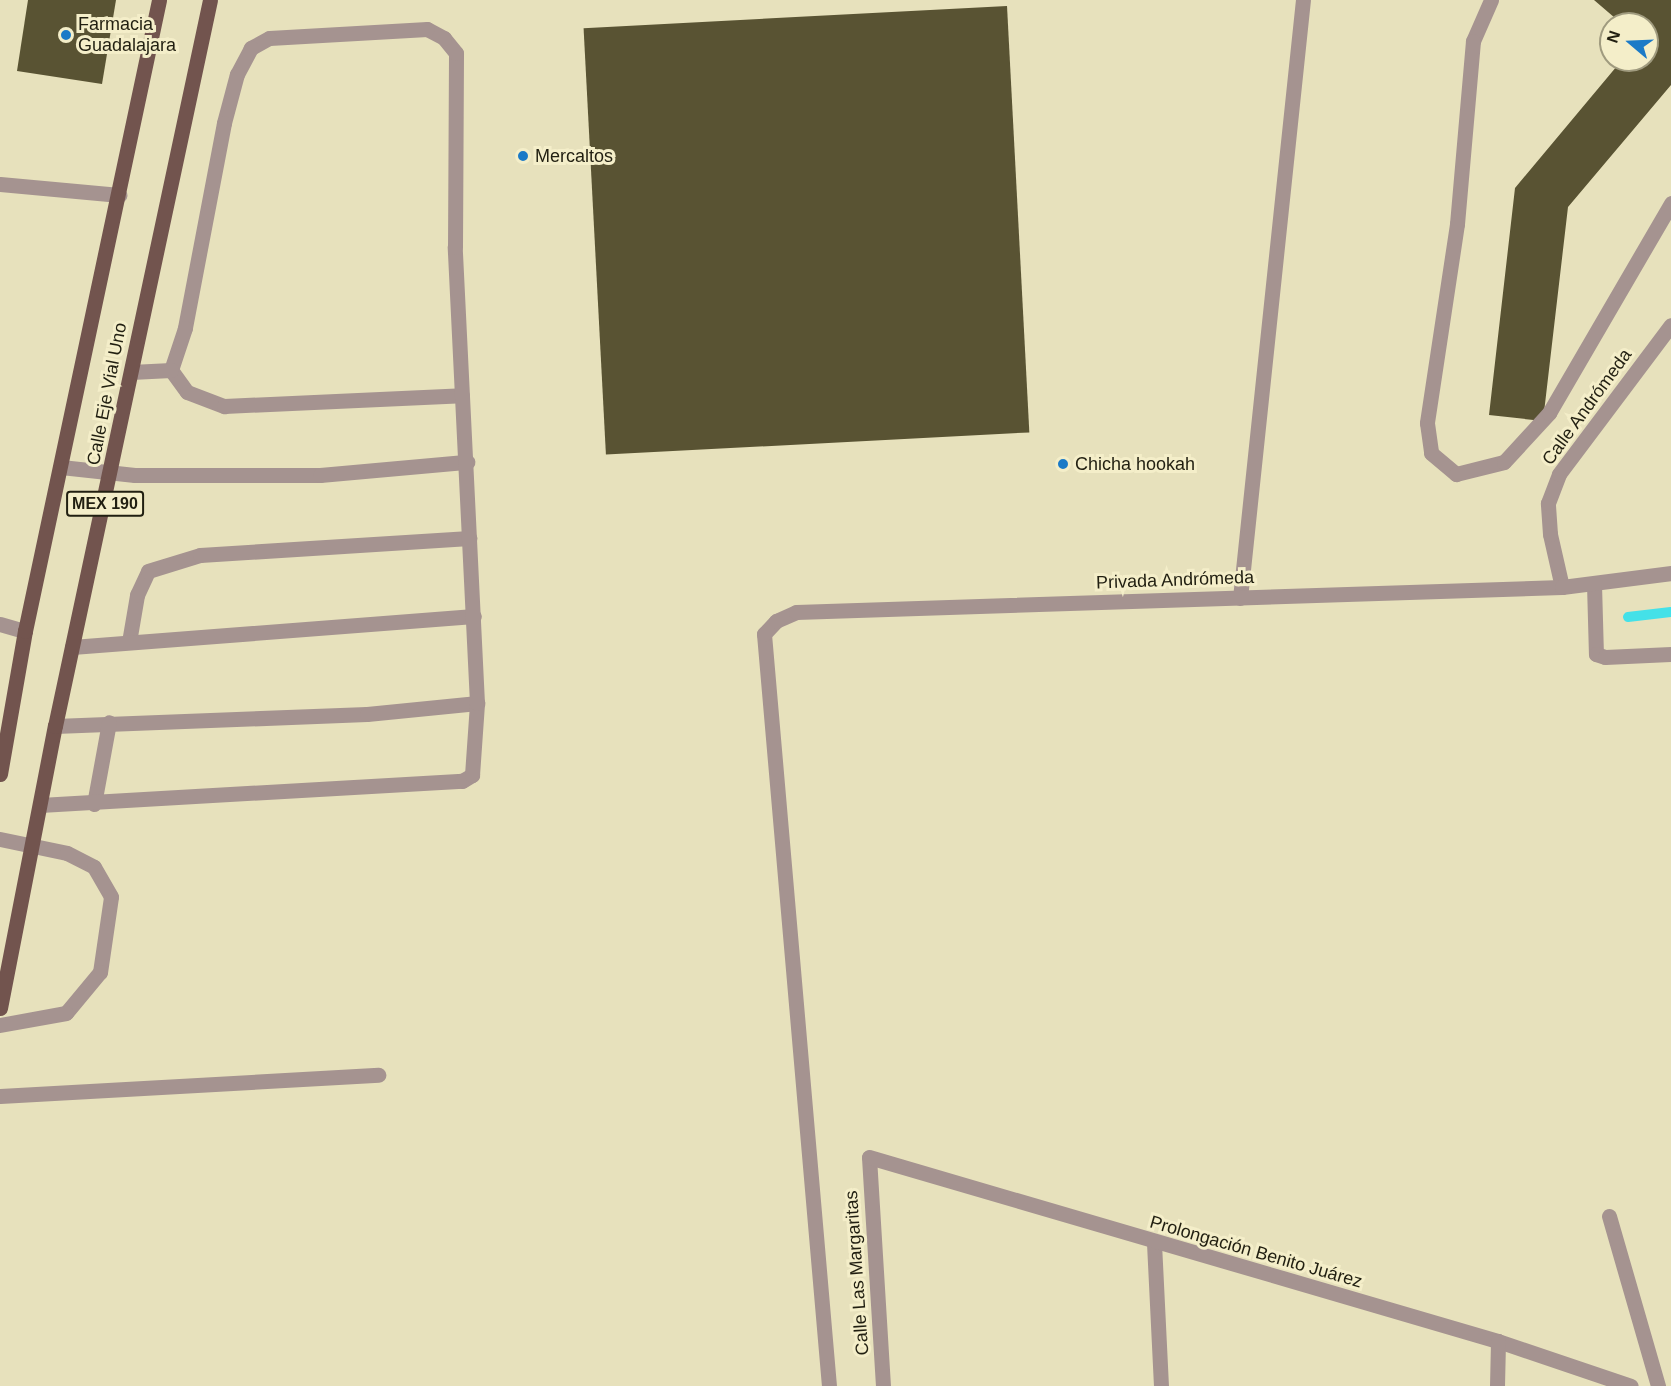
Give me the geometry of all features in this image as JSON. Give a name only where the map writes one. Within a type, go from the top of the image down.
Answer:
[{"type":"main road","name":"Calle Eje Vial Uno","points":[[0,774],[25,631],[159,0]]},
{"type":"main road","name":"Calle Eje Vial Uno","points":[[0,1008],[34,844],[55,726],[111,474],[210,0]]},
{"type":"street","points":[[1240,598],[1303,0]]},
{"type":"street","points":[[1491,0],[1473,41],[1457,224],[1427,423],[1431,453],[1456,474],[1503,462],[1548,413],[1671,203]]},
{"type":"street","points":[[40,805],[94,804],[462,781],[472,775],[477,702],[472,655],[474,616],[455,247],[456,53],[444,38],[427,29],[269,38],[251,48],[237,74],[227,113],[185,328],[171,370]]},
{"type":"street","points":[[0,184],[119,195]]},
{"type":"street","name":"Calle Andrómeda","points":[[1562,587],[1550,534],[1548,503],[1560,474],[1671,325]]},
{"type":"street","points":[[131,372],[171,370]]},
{"type":"street","points":[[171,370],[187,393],[224,406],[462,395]]},
{"type":"street","points":[[61,467],[111,474],[320,475],[467,462]]},
{"type":"street","points":[[129,642],[137,596],[148,571],[200,555],[469,538]]},
{"type":"street","name":"Privada Andrómeda","points":[[829,1386],[764,634],[776,621],[796,612],[1562,587],[1671,573]]},
{"type":"street","points":[[1594,584],[1596,654],[1605,657],[1671,654]]},
{"type":"street","points":[[72,647],[474,616]]},
{"type":"street","points":[[0,624],[25,631]]},
{"type":"street","points":[[55,726],[109,722],[367,714],[477,702]]},
{"type":"street","points":[[94,804],[109,722]]},
{"type":"street","points":[[0,839],[34,844],[94,867],[111,897],[100,972],[66,1013],[0,1025]]},
{"type":"street","points":[[0,1096],[378,1075]]},
{"type":"street","name":"Prolongación Benito Juárez","points":[[869,1157],[1154,1243],[1498,1341],[1631,1386]]},
{"type":"street","name":"Calle Las Margaritas","points":[[869,1157],[883,1386]]},
{"type":"street","points":[[1609,1216],[1658,1386]]},
{"type":"street","points":[[1154,1243],[1161,1386]]},
{"type":"street","points":[[1497,1386],[1498,1341]]},
{"type":"building","name":"Farmacia Guadalajara","points":[[28,0],[116,0],[102,84],[17,71]]},
{"type":"building","points":[[1594,0],[1671,0],[1671,85],[1568,207],[1543,421],[1489,415],[1515,188],[1612,72],[1659,72],[1659,12],[1608,12]]},
{"type":"building","points":[[1007,6],[1029,432],[606,455],[584,28]]},
{"type":"waterway","points":[[1628,617],[1671,612]]},
{"type":"place","name":"Farmacia Guadalajara","points":[[66,35]]},
{"type":"place","name":"Mercaltos","points":[[523,156]]},
{"type":"place","name":"Chicha hookah","points":[[1063,464]]}]
